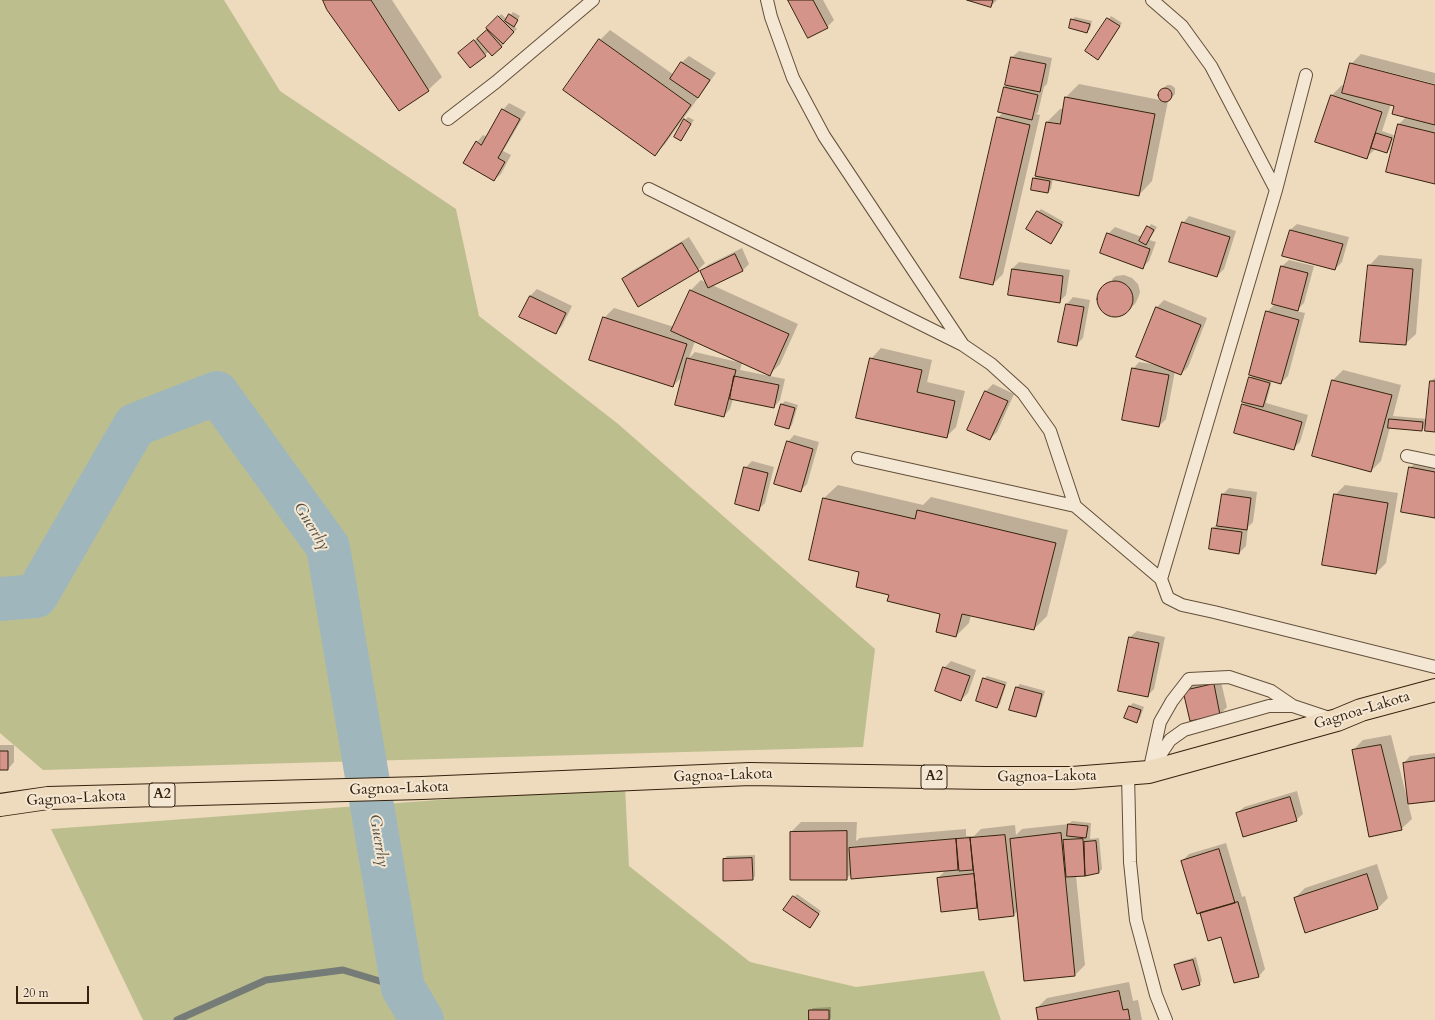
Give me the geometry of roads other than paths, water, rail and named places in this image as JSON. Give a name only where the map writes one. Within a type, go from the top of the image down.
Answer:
[{"type":"main road","name":"Gagnoa-Lakota","points":[[0,805],[48,798],[422,788],[750,774],[1072,778],[1138,773],[1337,720],[1361,710],[1435,690]]},
{"type":"lane","points":[[448,119],[496,82],[593,0]]},
{"type":"lane","points":[[767,0],[771,17],[793,78],[824,136],[963,345]]},
{"type":"lane","points":[[1152,0],[1182,26],[1211,66],[1276,190]]},
{"type":"lane","points":[[1161,579],[1276,190],[1306,75]]},
{"type":"lane","points":[[649,189],[963,345],[991,364],[1023,393],[1050,431],[1075,506]]},
{"type":"lane","points":[[1407,456],[1435,462]]},
{"type":"lane","points":[[858,458],[1075,506],[1161,579],[1168,598],[1182,605],[1435,667]]},
{"type":"lane","points":[[1166,1020],[1156,995],[1136,920],[1130,862],[1138,773],[1160,722],[1172,701],[1189,679],[1229,677],[1271,691],[1293,706],[1337,720]]},
{"type":"lane","points":[[1138,773],[1170,740],[1184,730],[1269,706],[1293,706]]},
{"type":"waterway","name":"Guerrhy","points":[[0,599],[36,596],[135,425],[217,393],[328,547],[403,988],[422,1020]]},
{"type":"waterway","points":[[177,1020],[266,980],[343,970],[403,988]]}]
